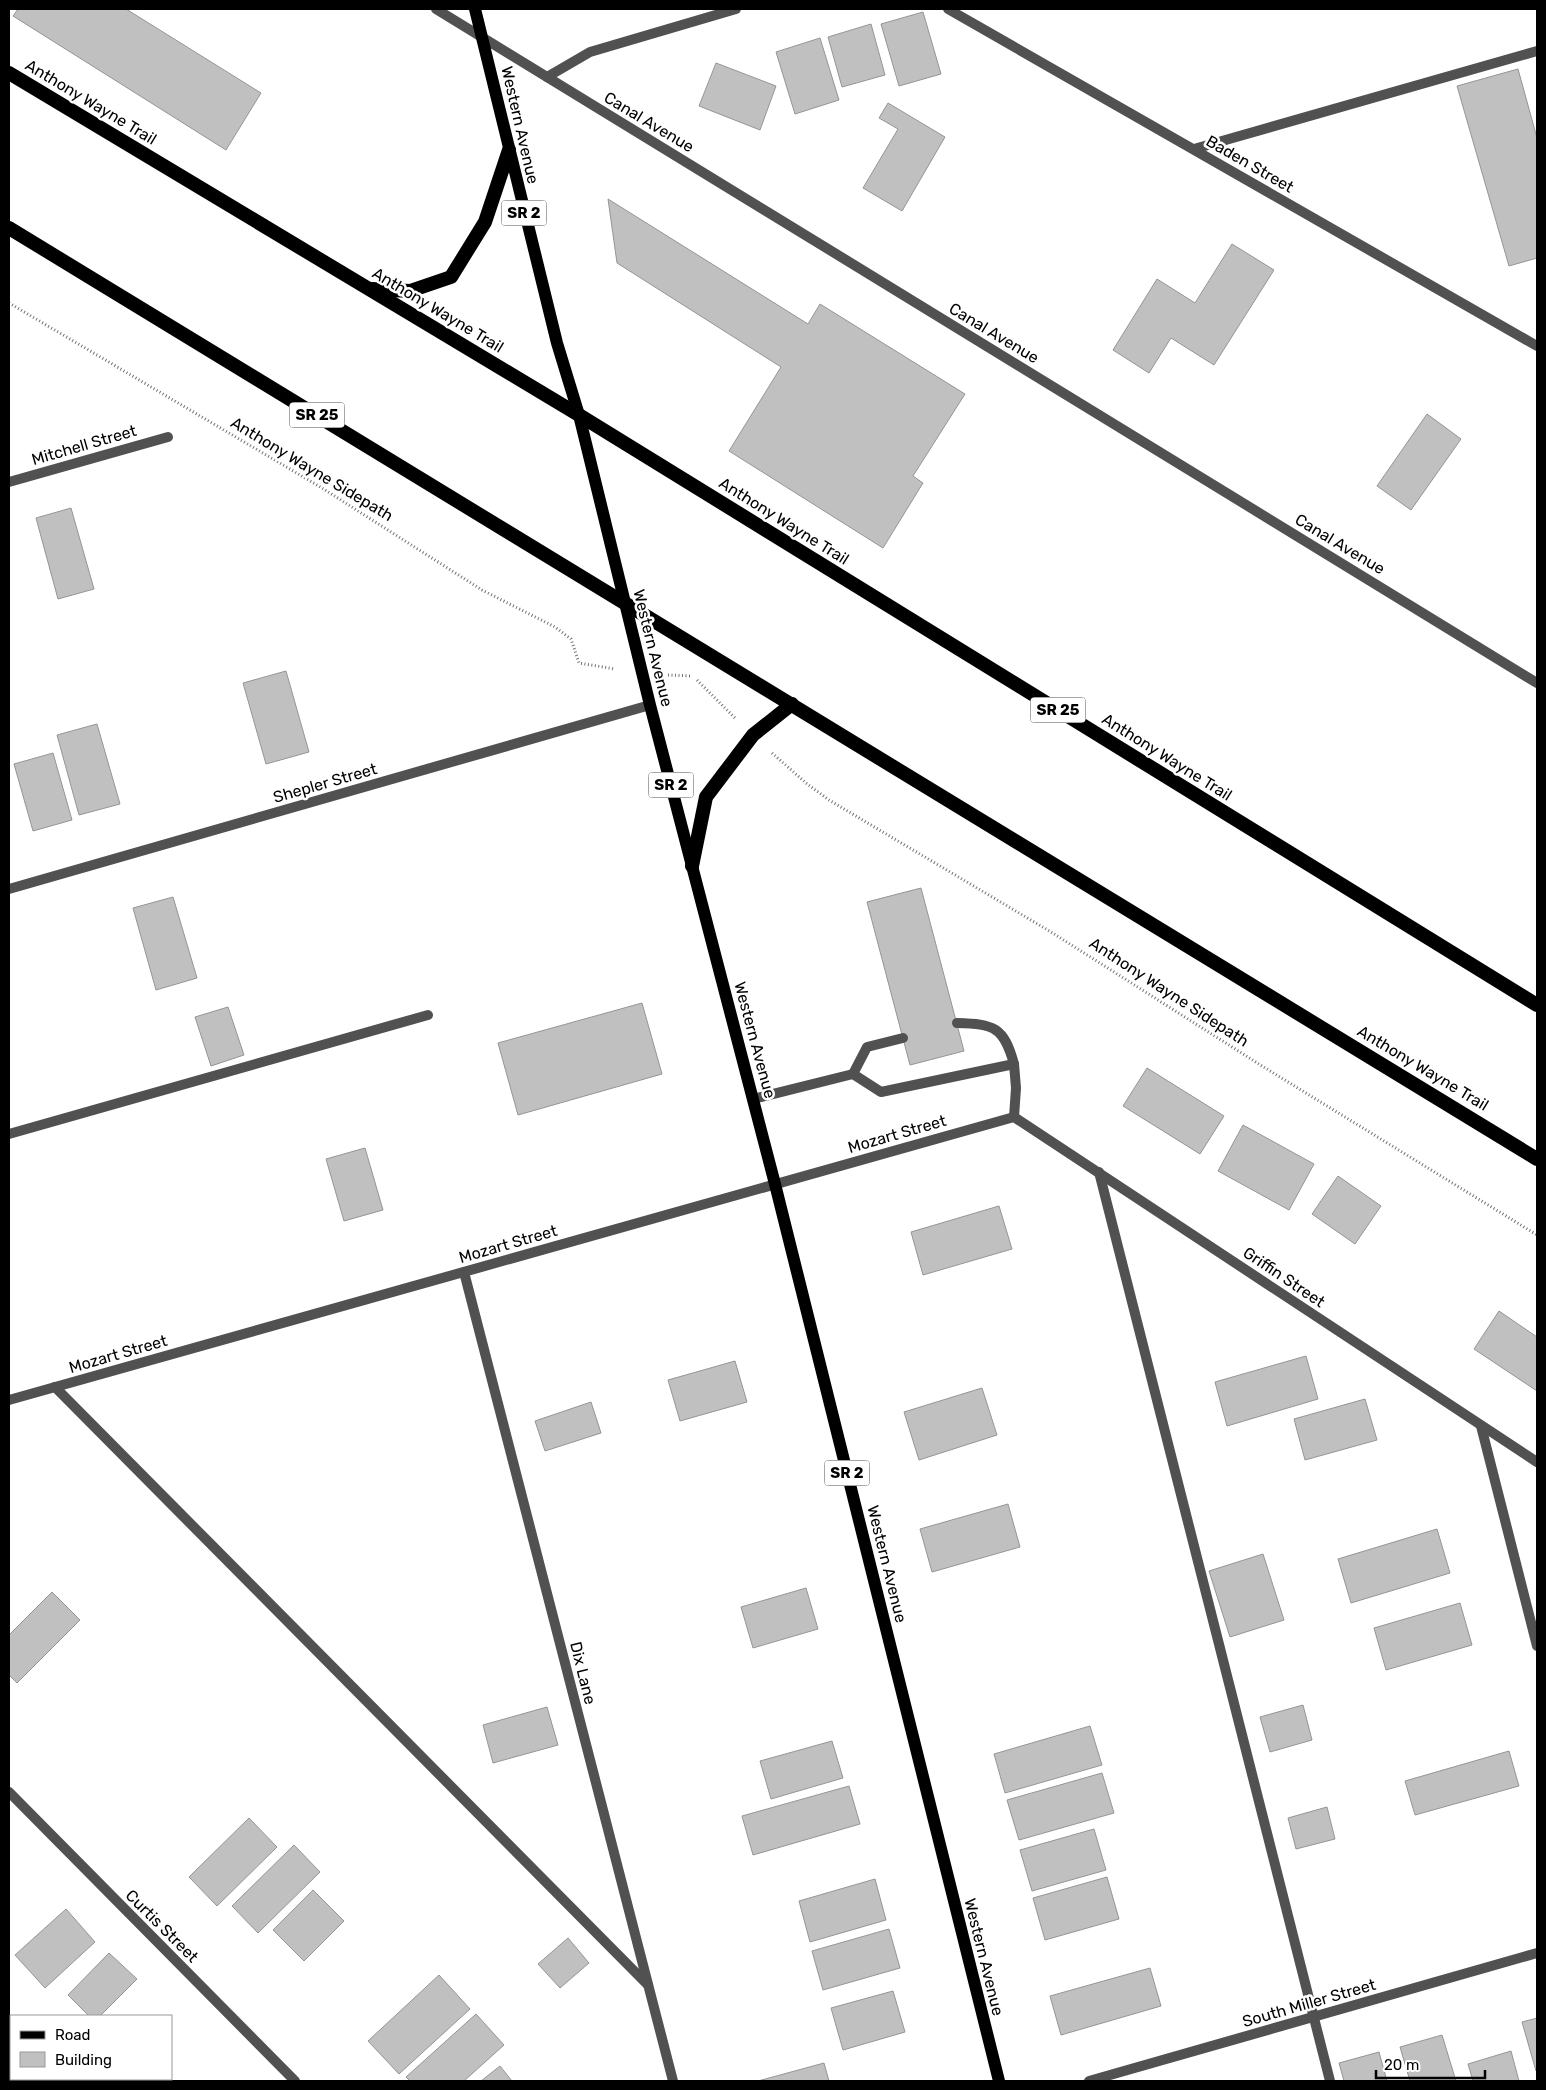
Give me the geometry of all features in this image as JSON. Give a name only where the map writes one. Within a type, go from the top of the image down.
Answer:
[{"type":"highway","name":"Anthony Wayne Trail","points":[[9,73],[579,415],[1537,1005]]},
{"type":"highway","points":[[369,289],[410,291],[451,277],[485,222],[509,150]]},
{"type":"highway","name":"Anthony Wayne Trail","points":[[9,228],[1537,1159]]},
{"type":"highway","points":[[692,866],[706,797],[753,735],[792,704]]},
{"type":"main road","name":"Western Avenue","points":[[475,9],[557,343],[579,415],[650,705],[775,1184],[999,2081]]},
{"type":"street","name":"Canal Avenue","points":[[436,9],[1537,683]]},
{"type":"street","points":[[547,77],[590,52],[736,9]]},
{"type":"street","name":"Baden Street","points":[[948,9],[1537,346]]},
{"type":"street","points":[[1194,150],[1537,51]]},
{"type":"street","name":"Mitchell Street","points":[[9,482],[168,437]]},
{"type":"street","name":"Shepler Street","points":[[9,889],[650,705]]},
{"type":"street","points":[[9,1134],[428,1015]]},
{"type":"street","points":[[957,1024],[984,1024],[1000,1033],[1008,1044],[1014,1064],[1016,1088],[1014,1117]]},
{"type":"street","points":[[854,1074],[867,1047],[903,1038]]},
{"type":"street","points":[[753,1099],[854,1074],[881,1092],[1014,1064]]},
{"type":"street","name":"Griffin Street","points":[[1014,1117],[1537,1462]]},
{"type":"street","name":"Mozart Street","points":[[9,1400],[1014,1117]]},
{"type":"street","points":[[1099,1172],[1330,2081]]},
{"type":"street","name":"Dix Lane","points":[[464,1272],[673,2081]]},
{"type":"street","points":[[55,1387],[648,1985]]},
{"type":"street","points":[[1480,1426],[1537,1646]]},
{"type":"street","name":"Curtis Street","points":[[9,1792],[295,2081]]},
{"type":"street","name":"South Miller Street","points":[[1089,2081],[1537,1953]]},
{"type":"path","name":"Anthony Wayne Sidepath","points":[[9,303],[322,488],[482,590],[555,627],[571,639],[579,663],[643,673],[693,676],[789,768],[829,800],[1051,932],[1262,1066],[1537,1235]]},
{"type":"building","points":[[18,9],[126,9],[261,93],[226,150],[13,16]]},
{"type":"building","points":[[923,12],[941,74],[899,86],[881,24]]},
{"type":"building","points":[[871,24],[885,75],[842,87],[828,37]]},
{"type":"building","points":[[820,38],[839,100],[795,114],[776,52]]},
{"type":"building","points":[[716,63],[776,86],[760,130],[699,106]]},
{"type":"building","points":[[1518,69],[1537,138],[1537,258],[1509,266],[1457,86]]},
{"type":"building","points":[[888,103],[945,137],[902,211],[863,188],[898,129],[879,118]]},
{"type":"building","points":[[608,199],[808,324],[820,304],[965,394],[913,476],[923,483],[883,548],[729,451],[781,367],[617,263]]},
{"type":"building","points":[[1232,244],[1274,270],[1214,365],[1171,338],[1149,373],[1113,350],[1157,279],[1195,303]]},
{"type":"building","points":[[1427,414],[1461,439],[1411,510],[1377,486]]},
{"type":"building","points":[[71,508],[94,589],[58,599],[36,518]]},
{"type":"building","points":[[286,671],[309,752],[266,764],[243,683]]},
{"type":"building","points":[[97,724],[120,804],[79,815],[57,735]]},
{"type":"building","points":[[53,753],[72,820],[33,831],[14,764]]},
{"type":"building","points":[[921,888],[964,1051],[910,1065],[867,902]]},
{"type":"building","points":[[173,897],[197,978],[156,990],[133,908]]},
{"type":"building","points":[[642,1003],[662,1074],[518,1115],[498,1043]]},
{"type":"building","points":[[228,1007],[244,1055],[211,1066],[195,1017]]},
{"type":"building","points":[[1147,1068],[1224,1116],[1200,1154],[1123,1106]]},
{"type":"building","points":[[1243,1125],[1314,1164],[1289,1210],[1218,1171]]},
{"type":"building","points":[[365,1148],[383,1210],[344,1221],[326,1159]]},
{"type":"building","points":[[1338,1176],[1381,1206],[1355,1244],[1312,1214]]},
{"type":"building","points":[[999,1206],[1012,1249],[923,1275],[911,1232]]},
{"type":"building","points":[[1499,1311],[1537,1337],[1537,1391],[1474,1349]]},
{"type":"building","points":[[1306,1356],[1318,1399],[1227,1426],[1215,1382]]},
{"type":"building","points":[[735,1361],[747,1402],[680,1421],[668,1380]]},
{"type":"building","points":[[982,1388],[997,1435],[919,1460],[904,1412]]},
{"type":"building","points":[[1365,1399],[1377,1440],[1305,1460],[1294,1419]]},
{"type":"building","points":[[591,1402],[601,1433],[545,1451],[535,1421]]},
{"type":"building","points":[[1008,1504],[1020,1547],[932,1572],[920,1529]]},
{"type":"building","points":[[1437,1529],[1450,1573],[1351,1603],[1338,1559]]},
{"type":"building","points":[[1263,1554],[1284,1620],[1230,1637],[1209,1571]]},
{"type":"building","points":[[806,1588],[818,1629],[753,1648],[741,1607]]},
{"type":"building","points":[[52,1592],[80,1620],[17,1683],[9,1675],[9,1635]]},
{"type":"building","points":[[1460,1603],[1472,1645],[1386,1670],[1374,1628]]},
{"type":"building","points":[[1303,1705],[1312,1740],[1270,1752],[1260,1717]]},
{"type":"building","points":[[547,1707],[558,1745],[493,1763],[483,1725]]},
{"type":"building","points":[[1090,1726],[1102,1765],[1005,1793],[994,1754]]},
{"type":"building","points":[[832,1741],[843,1778],[771,1799],[760,1761]]},
{"type":"building","points":[[1509,1751],[1519,1786],[1415,1815],[1405,1781]]},
{"type":"building","points":[[1102,1773],[1114,1813],[1019,1840],[1007,1800]]},
{"type":"building","points":[[849,1786],[860,1824],[753,1855],[742,1816]]},
{"type":"building","points":[[1327,1807],[1335,1839],[1296,1849],[1288,1818]]},
{"type":"building","points":[[249,1818],[277,1847],[217,1906],[189,1877]]},
{"type":"building","points":[[1094,1829],[1106,1870],[1032,1891],[1020,1850]]},
{"type":"building","points":[[294,1845],[320,1872],[258,1933],[232,1906]]},
{"type":"building","points":[[1107,1877],[1119,1919],[1045,1940],[1033,1898]]},
{"type":"building","points":[[875,1879],[886,1920],[810,1942],[799,1901]]},
{"type":"building","points":[[313,1890],[344,1921],[304,1961],[273,1930]]},
{"type":"building","points":[[66,1909],[95,1942],[45,1988],[15,1955]]},
{"type":"building","points":[[889,1929],[900,1968],[823,1990],[812,1951]]},
{"type":"building","points":[[568,1938],[589,1963],[560,1988],[538,1964]]},
{"type":"building","points":[[109,1953],[137,1979],[101,2015],[88,2015],[68,1995]]},
{"type":"building","points":[[1150,1968],[1161,2006],[1061,2035],[1050,1996]]},
{"type":"building","points":[[439,1975],[470,2009],[399,2074],[368,2041]]},
{"type":"building","points":[[893,1991],[905,2032],[843,2050],[831,2008]]},
{"type":"building","points":[[476,2014],[504,2045],[464,2081],[410,2081],[406,2077]]},
{"type":"building","points":[[1537,2018],[1537,2071],[1536,2071],[1522,2022]]},
{"type":"building","points":[[1442,2035],[1456,2081],[1410,2081],[1400,2047]]},
{"type":"building","points":[[1511,2051],[1519,2081],[1473,2081],[1468,2064]]},
{"type":"building","points":[[1379,2052],[1387,2081],[1344,2081],[1339,2063]]},
{"type":"building","points":[[824,2063],[829,2081],[758,2081]]},
{"type":"building","points":[[500,2066],[512,2081],[481,2081]]}]
